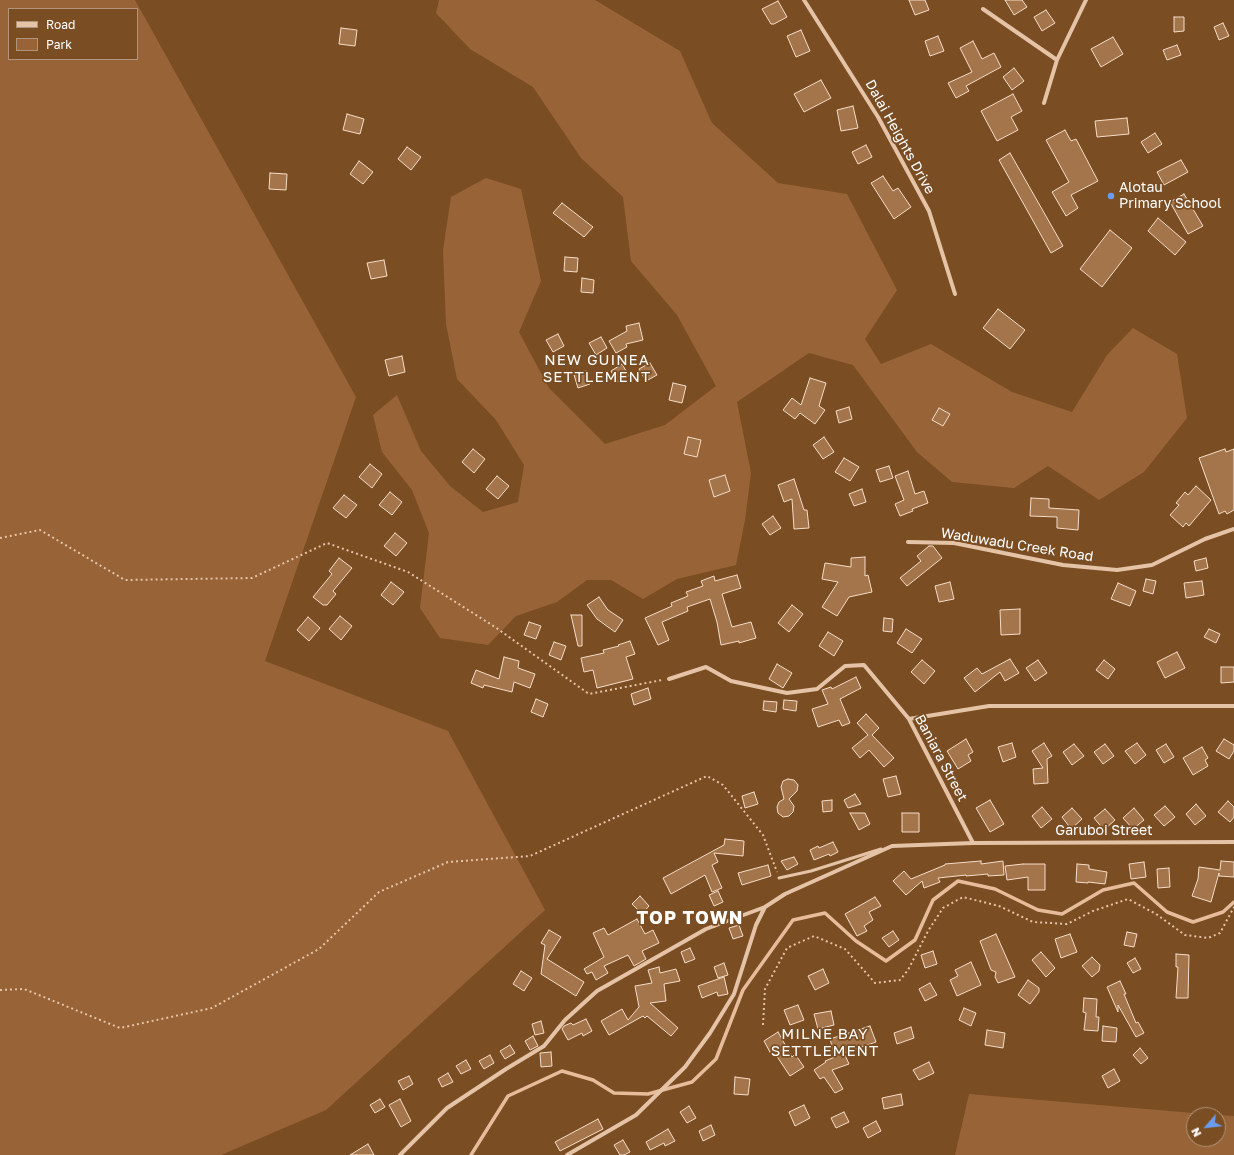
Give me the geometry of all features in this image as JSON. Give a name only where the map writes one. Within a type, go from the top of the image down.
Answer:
[{"type":"street","name":"Dalai Heights Drive","points":[[804,0],[878,116],[929,211],[955,294]]},
{"type":"street","points":[[1044,103],[1057,60],[1086,0]]},
{"type":"street","points":[[983,9],[1057,60]]},
{"type":"street","name":"Waduwadu Creek Road","points":[[908,542],[954,543],[1063,565],[1117,570],[1152,565],[1205,539],[1234,529]]},
{"type":"street","name":"Baniara Street","points":[[669,679],[706,667],[731,681],[787,693],[817,689],[845,666],[864,665],[909,719],[973,843]]},
{"type":"street","points":[[909,719],[989,706],[1234,706]]},
{"type":"street","name":"Garuboi Street","points":[[892,846],[973,843],[1234,842]]},
{"type":"street","points":[[400,1155],[447,1108],[544,1046],[565,1020],[597,990],[706,929],[765,907],[785,894],[892,846]]},
{"type":"street","points":[[567,1155],[636,1115],[685,1067],[710,1033],[734,994],[756,925],[765,907]]},
{"type":"lane","points":[[779,878],[811,871],[892,846]]},
{"type":"path","points":[[0,538],[40,530],[125,580],[252,578],[327,543],[408,572],[495,627],[589,694],[669,679]]},
{"type":"path","points":[[0,990],[24,989],[120,1028],[212,1008],[319,949],[379,892],[448,862],[530,856],[707,776],[724,785],[763,835],[779,878]]},
{"type":"path","points":[[762,1025],[765,990],[787,948],[814,936],[845,950],[875,983],[900,980],[908,970],[928,932],[943,908],[963,897],[999,906],[1034,922],[1067,924],[1092,910],[1128,899],[1156,914],[1185,935],[1208,938],[1220,933],[1234,907]]},
{"type":"green space","points":[[0,0],[135,0],[356,397],[265,661],[448,731],[545,910],[326,1110],[221,1155],[0,1155]]},
{"type":"green space","points":[[439,0],[595,0],[680,51],[712,123],[778,183],[847,194],[897,290],[865,339],[881,364],[931,344],[1012,392],[1072,412],[1107,355],[1133,328],[1177,354],[1187,418],[1144,472],[1099,500],[1048,466],[1014,488],[952,482],[917,452],[853,365],[809,353],[737,402],[751,473],[745,520],[736,565],[677,579],[643,599],[611,580],[587,580],[557,602],[516,616],[488,645],[440,638],[420,608],[429,533],[412,490],[382,452],[373,415],[397,395],[421,451],[450,486],[483,512],[518,502],[524,465],[496,420],[457,379],[446,324],[443,250],[451,197],[486,178],[521,189],[541,281],[519,332],[549,388],[605,444],[665,425],[716,386],[677,315],[631,261],[623,197],[581,158],[533,87],[470,49],[436,13]]},
{"type":"green space","points":[[969,1094],[1186,1112],[1186,1147],[1226,1147],[1226,1116],[1234,1116],[1234,1155],[955,1155]]},
{"type":"building","points":[[909,0],[925,0],[929,10],[915,15]]},
{"type":"building","points":[[1005,0],[1022,0],[1027,7],[1014,15]]},
{"type":"building","points":[[778,1],[787,17],[774,24],[771,24],[762,9]]},
{"type":"building","points":[[1046,10],[1055,23],[1042,31],[1034,17]]},
{"type":"building","points":[[1174,17],[1184,17],[1184,31],[1174,32]]},
{"type":"building","points":[[1223,23],[1229,36],[1219,40],[1214,27]]},
{"type":"building","points":[[341,28],[357,30],[355,46],[339,44]]},
{"type":"building","points":[[801,30],[810,51],[796,57],[787,36]]},
{"type":"building","points":[[938,36],[944,51],[930,56],[925,41]]},
{"type":"building","points":[[1113,37],[1123,54],[1101,67],[1091,49]]},
{"type":"building","points":[[973,41],[982,59],[994,53],[1001,67],[966,86],[969,91],[956,98],[948,83],[972,72],[960,48]]},
{"type":"building","points":[[1177,45],[1181,55],[1167,60],[1163,50]]},
{"type":"building","points":[[1014,68],[1024,81],[1012,90],[1003,77]]},
{"type":"building","points":[[821,80],[831,98],[804,112],[794,94]]},
{"type":"building","points":[[1013,94],[1022,111],[1011,117],[1018,130],[997,141],[981,111]]},
{"type":"building","points":[[853,106],[858,128],[841,131],[837,110]]},
{"type":"building","points":[[347,114],[364,119],[360,134],[343,130]]},
{"type":"building","points":[[1127,118],[1129,134],[1097,137],[1095,121]]},
{"type":"building","points":[[1065,130],[1071,141],[1076,139],[1098,181],[1071,195],[1078,208],[1066,216],[1052,192],[1069,182],[1046,140]]},
{"type":"building","points":[[1155,133],[1162,144],[1148,153],[1141,142]]},
{"type":"building","points":[[866,145],[872,157],[858,164],[852,152]]},
{"type":"building","points":[[407,147],[421,157],[411,170],[398,159]]},
{"type":"building","points":[[1010,153],[1063,246],[1051,253],[999,160]]},
{"type":"building","points":[[1181,160],[1188,172],[1164,185],[1157,172]]},
{"type":"building","points":[[359,161],[373,172],[363,184],[350,174]]},
{"type":"building","points":[[270,173],[287,174],[286,190],[269,189]]},
{"type":"building","points":[[883,176],[893,191],[898,188],[911,207],[894,219],[871,183]]},
{"type":"building","points":[[1184,194],[1203,226],[1188,234],[1170,202]]},
{"type":"building","points":[[562,203],[593,227],[584,237],[553,213]]},
{"type":"building","points":[[1158,218],[1186,242],[1175,255],[1148,231]]},
{"type":"building","points":[[1110,230],[1132,248],[1102,287],[1080,269]]},
{"type":"building","points":[[565,257],[578,258],[577,272],[564,271]]},
{"type":"building","points":[[384,260],[387,276],[371,279],[367,263]]},
{"type":"building","points":[[582,278],[594,280],[593,293],[581,292]]},
{"type":"building","points":[[998,309],[1025,330],[1010,349],[983,328]]},
{"type":"building","points":[[639,323],[643,340],[626,344],[627,347],[616,353],[609,341],[627,331],[626,326]]},
{"type":"building","points":[[558,334],[564,346],[553,352],[546,340]]},
{"type":"building","points":[[601,337],[607,348],[596,355],[589,343]]},
{"type":"building","points":[[402,356],[405,372],[389,376],[385,360]]},
{"type":"building","points":[[650,363],[657,375],[646,381],[639,369]]},
{"type":"building","points":[[622,364],[629,376],[617,382],[611,371]]},
{"type":"building","points":[[586,371],[590,384],[578,388],[574,375]]},
{"type":"building","points":[[810,378],[826,383],[819,406],[825,410],[815,424],[800,413],[795,419],[783,410],[792,398],[801,405]]},
{"type":"building","points":[[673,383],[686,386],[682,403],[669,400]]},
{"type":"building","points":[[849,407],[852,419],[839,423],[836,411]]},
{"type":"building","points":[[939,408],[950,414],[943,426],[932,420]]},
{"type":"building","points":[[688,437],[701,440],[697,457],[684,454]]},
{"type":"building","points":[[824,437],[834,452],[823,459],[813,445]]},
{"type":"building","points":[[473,449],[485,459],[474,473],[462,462]]},
{"type":"building","points":[[1225,449],[1226,452],[1234,449],[1234,510],[1227,514],[1225,511],[1219,514],[1199,458]]},
{"type":"building","points":[[844,458],[859,467],[850,481],[835,472]]},
{"type":"building","points":[[370,464],[382,474],[372,488],[359,477]]},
{"type":"building","points":[[889,466],[893,478],[880,482],[876,470]]},
{"type":"building","points":[[908,471],[915,494],[924,491],[928,503],[912,509],[913,511],[900,516],[895,504],[904,500],[895,476]]},
{"type":"building","points":[[725,475],[730,491],[714,497],[709,480]]},
{"type":"building","points":[[497,476],[509,486],[498,499],[486,489]]},
{"type":"building","points":[[794,479],[804,510],[807,510],[809,528],[794,529],[792,499],[784,502],[778,485]]},
{"type":"building","points":[[1196,486],[1211,500],[1189,526],[1186,523],[1183,527],[1170,515],[1179,505],[1176,503],[1185,492],[1188,495]]},
{"type":"building","points":[[862,489],[866,502],[854,506],[849,494]]},
{"type":"building","points":[[390,492],[402,502],[392,515],[379,505]]},
{"type":"building","points":[[344,495],[357,505],[346,518],[333,508]]},
{"type":"building","points":[[1031,498],[1049,499],[1049,508],[1079,510],[1078,530],[1057,528],[1057,517],[1030,516]]},
{"type":"building","points":[[773,516],[781,528],[770,535],[762,524]]},
{"type":"building","points":[[395,533],[407,543],[396,556],[384,546]]},
{"type":"building","points":[[929,546],[933,546],[942,558],[907,586],[900,578],[921,561],[917,556]]},
{"type":"building","points":[[865,557],[865,576],[868,575],[872,592],[849,597],[837,616],[822,607],[838,582],[822,579],[825,563],[851,567],[851,558]]},
{"type":"building","points":[[339,558],[352,568],[333,591],[336,594],[327,605],[323,605],[313,597],[332,574],[329,571]]},
{"type":"building","points":[[1206,558],[1208,568],[1196,571],[1194,561]]},
{"type":"building","points":[[737,575],[741,588],[722,594],[732,627],[751,622],[756,638],[739,643],[739,641],[721,645],[717,622],[710,599],[687,607],[688,611],[662,622],[669,640],[658,645],[645,618],[672,606],[671,603],[688,596],[686,592],[703,586],[701,581],[714,576],[715,581]]},
{"type":"building","points":[[1146,579],[1156,581],[1153,594],[1143,591]]},
{"type":"building","points":[[1202,581],[1204,595],[1186,598],[1184,583]]},
{"type":"building","points":[[391,582],[404,592],[393,605],[381,595]]},
{"type":"building","points":[[950,582],[954,599],[939,602],[935,586]]},
{"type":"building","points":[[1118,583],[1136,591],[1130,606],[1111,599]]},
{"type":"building","points":[[599,597],[608,610],[623,620],[615,632],[597,619],[587,605]]},
{"type":"building","points":[[792,605],[803,614],[789,632],[778,623]]},
{"type":"building","points":[[1020,609],[1020,634],[1001,635],[1000,610]]},
{"type":"building","points":[[571,615],[582,615],[582,646],[578,646]]},
{"type":"building","points":[[340,616],[352,626],[341,640],[329,629]]},
{"type":"building","points":[[308,617],[320,628],[309,641],[297,630]]},
{"type":"building","points":[[884,618],[893,619],[892,632],[883,631]]},
{"type":"building","points":[[529,622],[541,626],[536,639],[524,635]]},
{"type":"building","points":[[906,629],[922,639],[912,653],[897,643]]},
{"type":"building","points":[[1209,629],[1220,634],[1216,643],[1204,637]]},
{"type":"building","points":[[828,632],[843,641],[834,656],[819,646]]},
{"type":"building","points":[[630,641],[635,654],[626,657],[633,679],[597,688],[593,670],[584,672],[581,658],[604,653],[603,650],[619,646],[618,645]]},
{"type":"building","points":[[554,642],[566,646],[561,660],[549,655]]},
{"type":"building","points":[[1177,652],[1185,668],[1165,678],[1157,662]]},
{"type":"building","points":[[504,657],[519,661],[518,668],[535,674],[530,688],[514,682],[512,692],[484,685],[483,688],[471,683],[476,670],[499,679]]},
{"type":"building","points":[[1010,659],[1019,673],[1005,681],[1000,672],[975,692],[964,678],[977,668],[982,674]]},
{"type":"building","points":[[922,660],[935,671],[924,684],[911,672]]},
{"type":"building","points":[[1038,660],[1047,673],[1035,681],[1026,668]]},
{"type":"building","points":[[1104,660],[1115,669],[1108,679],[1096,670]]},
{"type":"building","points":[[777,664],[792,673],[783,688],[769,679]]},
{"type":"building","points":[[1221,667],[1234,667],[1234,682],[1221,683]]},
{"type":"building","points":[[856,677],[861,688],[840,699],[850,723],[842,726],[839,720],[818,727],[812,709],[828,704],[822,690],[831,687],[832,689]]},
{"type":"building","points":[[648,688],[651,699],[634,705],[631,694]]},
{"type":"building","points":[[536,699],[548,704],[543,717],[531,712]]},
{"type":"building","points":[[784,700],[797,701],[796,711],[783,709]]},
{"type":"building","points":[[764,701],[777,702],[776,712],[763,710]]},
{"type":"building","points":[[866,714],[879,728],[872,735],[894,758],[884,767],[869,750],[860,758],[852,748],[868,735],[857,723]]},
{"type":"building","points":[[966,739],[973,752],[968,755],[971,761],[958,769],[947,751]]},
{"type":"building","points":[[1224,739],[1234,745],[1234,751],[1229,759],[1216,751]]},
{"type":"building","points":[[1012,743],[1016,757],[1003,762],[998,747]]},
{"type":"building","points":[[1044,743],[1052,756],[1047,759],[1048,783],[1034,784],[1033,769],[1043,768],[1032,751]]},
{"type":"building","points":[[1137,743],[1146,755],[1135,764],[1125,751]]},
{"type":"building","points":[[1074,744],[1084,756],[1072,765],[1063,752]]},
{"type":"building","points":[[1105,744],[1114,756],[1103,764],[1094,752]]},
{"type":"building","points":[[1166,744],[1174,757],[1164,763],[1156,750]]},
{"type":"building","points":[[1202,747],[1208,758],[1205,760],[1208,766],[1193,775],[1183,758]]},
{"type":"building","points":[[896,776],[901,794],[888,797],[883,779]]},
{"type":"building","points":[[788,779],[794,780],[798,785],[797,791],[789,799],[794,806],[793,812],[789,816],[783,817],[778,813],[777,807],[779,802],[784,799],[781,787],[783,781]]},
{"type":"building","points":[[754,792],[758,804],[745,808],[742,796]]},
{"type":"building","points":[[855,794],[861,804],[848,808],[844,800]]},
{"type":"building","points":[[832,800],[832,811],[823,812],[822,801]]},
{"type":"building","points":[[990,800],[1004,824],[990,832],[976,808]]},
{"type":"building","points":[[1228,801],[1234,807],[1234,817],[1230,822],[1218,812]]},
{"type":"building","points":[[1196,804],[1206,816],[1195,825],[1186,814]]},
{"type":"building","points":[[1165,806],[1175,817],[1164,826],[1154,815]]},
{"type":"building","points":[[1042,807],[1052,819],[1041,828],[1032,816]]},
{"type":"building","points":[[1072,808],[1082,819],[1071,829],[1062,817]]},
{"type":"building","points":[[1134,808],[1144,820],[1133,829],[1123,818]]},
{"type":"building","points":[[1105,809],[1115,820],[1104,830],[1094,818]]},
{"type":"building","points":[[850,813],[865,813],[870,824],[859,830]]},
{"type":"building","points":[[902,813],[919,813],[919,832],[902,832]]},
{"type":"building","points":[[725,839],[744,841],[743,856],[714,853],[718,862],[712,865],[722,888],[712,892],[705,875],[671,894],[663,878],[724,845]]},
{"type":"building","points":[[833,842],[838,852],[830,856],[829,854],[814,860],[810,850]]},
{"type":"building","points":[[794,857],[798,864],[787,870],[781,861]]},
{"type":"building","points":[[981,861],[981,864],[1003,861],[1004,875],[966,875],[938,878],[940,882],[924,888],[922,881],[906,895],[893,881],[904,871],[911,879],[945,864]]},
{"type":"building","points":[[1221,861],[1234,862],[1234,877],[1219,876],[1219,873],[1211,902],[1192,896],[1198,879],[1199,867],[1220,870]]},
{"type":"building","points":[[1144,862],[1146,877],[1131,879],[1129,864]]},
{"type":"building","points":[[1045,864],[1045,890],[1028,890],[1028,877],[1007,880],[1005,866]]},
{"type":"building","points":[[1077,864],[1089,865],[1089,869],[1107,872],[1105,884],[1076,882]]},
{"type":"building","points":[[768,865],[771,876],[742,885],[738,873]]},
{"type":"building","points":[[1169,868],[1170,887],[1158,888],[1157,869]]},
{"type":"building","points":[[718,891],[723,902],[714,906],[709,895]]},
{"type":"building","points":[[640,896],[649,906],[642,914],[632,904]]},
{"type":"building","points":[[875,897],[881,906],[869,912],[873,920],[864,926],[867,931],[857,936],[845,914]]},
{"type":"building","points":[[637,919],[645,934],[653,930],[659,943],[642,951],[646,959],[634,966],[628,955],[604,966],[608,973],[596,980],[592,972],[587,974],[584,969],[604,957],[593,933],[604,928],[608,935]]},
{"type":"building","points":[[739,925],[743,936],[733,939],[729,928]]},
{"type":"building","points":[[549,930],[561,937],[547,959],[584,982],[576,996],[541,974],[545,945],[541,943]]},
{"type":"building","points":[[893,931],[899,940],[889,947],[882,938]]},
{"type":"building","points":[[1127,932],[1137,934],[1134,947],[1124,945]]},
{"type":"building","points":[[996,934],[1015,977],[998,983],[995,977],[996,972],[991,970],[980,941]]},
{"type":"building","points":[[1070,934],[1077,952],[1061,958],[1055,939]]},
{"type":"building","points":[[690,948],[695,959],[685,963],[681,952]]},
{"type":"building","points":[[933,951],[937,964],[925,968],[921,955]]},
{"type":"building","points":[[1041,952],[1055,968],[1046,977],[1032,960]]},
{"type":"building","points":[[1176,954],[1189,955],[1188,998],[1176,998],[1178,967],[1176,967]]},
{"type":"building","points":[[1092,957],[1100,965],[1099,971],[1092,977],[1082,966]]},
{"type":"building","points":[[1135,958],[1141,969],[1133,973],[1127,963]]},
{"type":"building","points":[[971,962],[981,985],[957,996],[950,980],[958,976],[955,970]]},
{"type":"building","points":[[724,963],[728,975],[718,978],[714,967]]},
{"type":"building","points":[[659,967],[660,973],[676,969],[680,981],[664,984],[666,1001],[650,1003],[678,1028],[671,1036],[647,1016],[645,1018],[643,1016],[609,1035],[601,1021],[622,1009],[628,1020],[639,1007],[635,986],[652,983],[648,970]]},
{"type":"building","points":[[823,969],[829,983],[815,990],[808,976]]},
{"type":"building","points":[[521,971],[532,978],[524,991],[513,984]]},
{"type":"building","points":[[724,977],[728,994],[718,996],[717,992],[702,998],[698,986]]},
{"type":"building","points":[[1028,980],[1039,988],[1039,992],[1030,1004],[1018,995]]},
{"type":"building","points":[[1120,981],[1136,1023],[1138,1022],[1144,1033],[1136,1037],[1118,1005],[1118,1012],[1107,987]]},
{"type":"building","points":[[930,983],[937,995],[925,1001],[919,989]]},
{"type":"building","points":[[1084,998],[1097,999],[1096,1017],[1099,1017],[1098,1031],[1084,1030],[1086,1013],[1083,1012]]},
{"type":"building","points":[[798,1005],[804,1020],[790,1025],[784,1010]]},
{"type":"building","points":[[964,1008],[976,1013],[971,1026],[959,1020]]},
{"type":"building","points":[[831,1011],[834,1025],[818,1029],[814,1014]]},
{"type":"building","points":[[586,1019],[592,1031],[583,1036],[582,1033],[568,1040],[562,1029],[564,1026],[571,1023],[573,1025]]},
{"type":"building","points":[[541,1021],[544,1033],[535,1035],[532,1024]]},
{"type":"building","points":[[870,1026],[876,1042],[844,1053],[849,1064],[832,1070],[843,1089],[835,1093],[824,1077],[820,1079],[814,1070],[826,1062],[825,1061],[835,1057],[830,1039]]},
{"type":"building","points":[[1103,1026],[1117,1028],[1116,1042],[1102,1041]]},
{"type":"building","points":[[911,1027],[914,1038],[897,1044],[894,1033]]},
{"type":"building","points":[[987,1030],[1005,1033],[1003,1048],[985,1045]]},
{"type":"building","points":[[778,1032],[792,1057],[795,1054],[804,1067],[790,1076],[774,1052],[771,1054],[764,1041]]},
{"type":"building","points":[[533,1036],[538,1046],[530,1050],[525,1041]]},
{"type":"building","points":[[510,1045],[515,1053],[505,1059],[500,1051]]},
{"type":"building","points":[[1140,1048],[1148,1058],[1141,1064],[1133,1055]]},
{"type":"building","points":[[551,1052],[552,1066],[541,1067],[540,1053]]},
{"type":"building","points":[[490,1055],[494,1063],[484,1069],[479,1061]]},
{"type":"building","points":[[466,1060],[471,1069],[461,1074],[456,1066]]},
{"type":"building","points":[[929,1062],[934,1073],[919,1080],[913,1070]]},
{"type":"building","points":[[1114,1069],[1120,1081],[1108,1088],[1102,1076]]},
{"type":"building","points":[[448,1073],[453,1082],[442,1087],[438,1079]]},
{"type":"building","points":[[409,1076],[413,1084],[403,1090],[398,1081]]},
{"type":"building","points":[[735,1077],[750,1079],[748,1095],[734,1094]]},
{"type":"building","points":[[901,1094],[903,1105],[884,1109],[882,1098]]},
{"type":"building","points":[[380,1099],[385,1107],[375,1113],[370,1105]]},
{"type":"building","points":[[400,1099],[411,1121],[401,1127],[389,1105]]},
{"type":"building","points":[[804,1105],[810,1118],[795,1126],[789,1112]]},
{"type":"building","points":[[689,1106],[696,1118],[687,1123],[680,1112]]},
{"type":"building","points":[[844,1112],[849,1122],[836,1128],[831,1118]]},
{"type":"building","points":[[598,1119],[603,1129],[560,1151],[555,1142]]},
{"type":"building","points":[[876,1121],[881,1131],[868,1138],[863,1128]]},
{"type":"building","points":[[711,1125],[715,1135],[703,1141],[699,1131]]},
{"type":"building","points":[[668,1129],[675,1141],[665,1146],[664,1143],[650,1150],[646,1142]]},
{"type":"building","points":[[623,1140],[630,1152],[620,1155],[614,1145]]},
{"type":"building","points":[[368,1144],[374,1155],[350,1155]]},
{"type":"waterway","points":[[471,1155],[508,1096],[562,1071],[593,1080],[614,1093],[648,1094],[692,1082],[716,1059],[743,990],[793,920],[825,913],[856,941],[886,961],[915,940],[933,900],[958,881],[995,889],[1038,910],[1062,914],[1103,890],[1134,883],[1167,912],[1193,922],[1223,912],[1234,902]]},
{"type":"place","name":"Alotau Primary School","points":[[1111,196]]},
{"type":"district","name":"NEW GUINEA SETTLEMENT","points":[[597,368]]},
{"type":"district","name":"TOP TOWN","points":[[690,918]]},
{"type":"district","name":"MILNE BAY SETTLEMENT","points":[[825,1042]]}]
